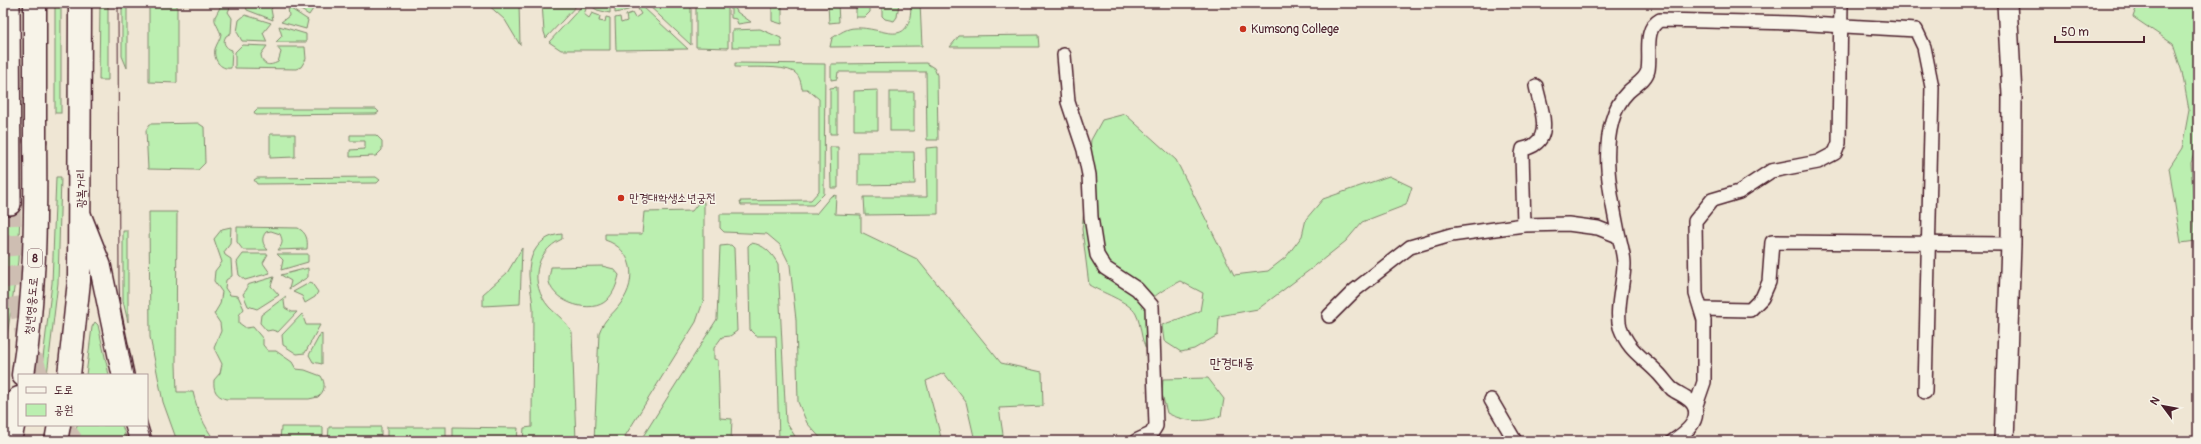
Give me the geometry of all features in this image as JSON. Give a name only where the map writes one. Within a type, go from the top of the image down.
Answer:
[{"type":"highway","name":"청년영웅도로","points":[[23,374],[34,278],[36,141],[35,3]]},
{"type":"highway","name":"광복거리","points":[[69,374],[79,281],[81,217],[80,3]]},
{"type":"highway","points":[[10,441],[18,403]]},
{"type":"highway","points":[[56,441],[59,426]]},
{"type":"main road","points":[[9,3],[10,204]]},
{"type":"main road","points":[[2004,441],[2011,244],[2012,95],[2007,3]]},
{"type":"main road","points":[[81,217],[100,265],[123,374]]},
{"type":"main road","points":[[136,426],[141,441]]},
{"type":"street","points":[[1673,441],[1689,430],[1695,417],[1695,408],[1704,382],[1704,320],[1696,294],[1695,221],[1704,207],[1712,200],[1739,192],[1771,171],[1818,162],[1834,153],[1839,143],[1841,3]]},
{"type":"street","points":[[1695,408],[1687,398],[1672,389],[1658,372],[1639,358],[1624,339],[1619,323],[1624,262],[1618,236],[1607,166],[1612,122],[1616,108],[1628,92],[1641,82],[1648,71],[1650,30],[1654,23],[1660,20],[1792,23],[1841,27],[1916,30],[1924,47],[1932,86],[1927,243],[1925,392]]},
{"type":"street","points":[[1064,55],[1068,102],[1084,150],[1089,175],[1091,217],[1097,255],[1105,268],[1137,289],[1152,306],[1156,426],[1151,434],[1136,441]]},
{"type":"street","points":[[1524,225],[1523,149],[1535,145],[1541,138],[1544,128],[1536,86]]},
{"type":"street","points":[[1329,316],[1355,290],[1410,247],[1451,235],[1524,225],[1568,224],[1598,228],[1618,236]]},
{"type":"street","points":[[1701,309],[1750,310],[1762,298],[1769,282],[1772,242],[2011,244]]},
{"type":"street","points":[[1491,400],[1515,441]]},
{"type":"green space","points":[[55,3],[61,3],[61,113],[55,113]]},
{"type":"green space","points":[[100,3],[108,3],[108,80],[99,80]]},
{"type":"green space","points":[[122,3],[127,3],[127,68],[122,56]]},
{"type":"green space","points":[[149,3],[177,3],[177,83],[149,82]]},
{"type":"green space","points":[[222,3],[232,3],[228,12],[232,18],[231,33],[226,36],[224,40],[226,46],[232,50],[231,68],[221,66],[216,60],[215,56],[215,49],[221,34],[215,21],[215,16]]},
{"type":"green space","points":[[245,3],[277,3],[271,9],[273,20],[247,10]]},
{"type":"green space","points":[[313,3],[315,6],[309,15],[291,4]]},
{"type":"green space","points":[[486,3],[519,3],[520,45],[505,20]]},
{"type":"green space","points":[[542,3],[579,3],[546,38],[544,32]]},
{"type":"green space","points":[[587,3],[610,3],[610,13],[597,10]]},
{"type":"green space","points":[[615,3],[638,3],[628,10],[615,13]]},
{"type":"green space","points":[[646,3],[691,3],[691,45]]},
{"type":"green space","points":[[696,3],[728,3],[728,48],[696,47]]},
{"type":"green space","points":[[731,3],[733,3],[737,12],[751,22],[738,24],[736,19],[731,18]]},
{"type":"green space","points":[[882,3],[899,3],[897,17],[894,21],[885,19],[882,16]]},
{"type":"green space","points":[[911,3],[920,3],[922,46],[830,47],[832,38],[852,28],[865,28],[894,33],[901,32],[906,27],[910,18]]},
{"type":"green space","points":[[2138,3],[2198,3],[2198,142],[2191,163],[2196,241],[2181,243],[2169,168],[2182,148],[2189,110],[2182,72],[2173,44],[2133,17]]},
{"type":"green space","points":[[838,4],[839,22],[829,23],[828,5]]},
{"type":"green space","points":[[870,4],[870,12],[865,17],[856,17],[856,5]]},
{"type":"green space","points":[[772,5],[782,5],[782,24],[772,21]]},
{"type":"green space","points":[[582,6],[586,9],[584,14],[589,18],[592,13],[600,16],[599,21],[605,22],[606,17],[610,18],[610,50],[561,50],[549,42]]},
{"type":"green space","points":[[642,6],[688,49],[616,50],[615,18],[620,17],[621,23],[627,21],[626,15],[632,13],[635,18],[641,14],[638,9]]},
{"type":"green space","points":[[288,7],[308,20],[306,29],[281,22],[289,16]]},
{"type":"green space","points":[[245,15],[271,23],[263,33],[267,42],[242,41],[237,32],[239,20]]},
{"type":"green space","points":[[279,26],[306,34],[306,42],[276,42],[282,36]]},
{"type":"green space","points":[[760,29],[781,38],[782,47],[732,47],[732,30]]},
{"type":"green space","points":[[1038,35],[1039,47],[950,47],[959,36]]},
{"type":"green space","points":[[242,45],[267,46],[261,54],[264,63],[268,65],[278,62],[281,52],[277,47],[305,47],[306,59],[301,67],[296,69],[235,68],[235,52]]},
{"type":"green space","points":[[735,63],[825,64],[824,194],[813,205],[741,205],[740,201],[811,200],[819,191],[819,99],[807,89],[802,89],[801,82],[794,72],[782,68],[735,67]]},
{"type":"green space","points":[[926,63],[934,68],[937,75],[938,140],[927,140],[926,72],[838,72],[837,79],[831,80],[831,64]]},
{"type":"green space","points":[[837,87],[837,134],[830,134],[830,88]]},
{"type":"green space","points":[[878,90],[878,130],[854,130],[854,91]]},
{"type":"green space","points":[[890,92],[914,92],[914,131],[890,131]]},
{"type":"green space","points":[[257,109],[376,109],[379,112],[376,114],[256,115],[254,112]]},
{"type":"green space","points":[[1125,114],[1176,160],[1234,275],[1268,271],[1286,257],[1302,236],[1306,219],[1323,199],[1389,176],[1412,187],[1406,205],[1362,222],[1346,241],[1258,309],[1219,316],[1218,335],[1194,349],[1181,352],[1164,341],[1162,325],[1200,311],[1203,293],[1180,281],[1166,289],[1150,302],[1146,309],[1145,316],[1148,352],[1145,347],[1138,319],[1132,309],[1121,301],[1089,285],[1082,229],[1091,140],[1102,120]]},
{"type":"green space","points":[[198,123],[204,127],[205,163],[198,170],[148,169],[146,130],[150,124]]},
{"type":"green space","points":[[270,134],[295,134],[295,157],[270,158]]},
{"type":"green space","points":[[350,135],[376,135],[382,141],[382,150],[376,156],[350,157],[350,150],[365,149],[365,141],[350,141]]},
{"type":"green space","points":[[830,147],[838,147],[838,188],[831,188]]},
{"type":"green space","points":[[938,147],[938,214],[865,215],[864,197],[927,197],[926,148]]},
{"type":"green space","points":[[858,152],[914,152],[915,184],[858,185]]},
{"type":"green space","points":[[56,177],[61,177],[58,283],[47,374],[41,374],[52,283]]},
{"type":"green space","points":[[376,177],[380,180],[377,183],[257,184],[254,180],[257,178]]},
{"type":"green space","points":[[836,195],[835,214],[861,215],[861,232],[917,259],[1001,363],[1042,372],[1043,406],[999,408],[1004,441],[975,441],[966,402],[944,373],[926,381],[942,441],[823,441],[807,423],[798,402],[796,320],[790,265],[780,245],[767,234],[724,232],[720,228],[720,214],[816,214],[831,196]]},
{"type":"green space","points":[[699,202],[704,202],[704,299],[696,322],[622,441],[594,441],[599,333],[606,320],[618,307],[626,294],[630,285],[631,275],[630,266],[622,250],[605,240],[605,234],[642,234],[644,212],[692,211]]},
{"type":"green space","points":[[149,212],[177,212],[177,392],[193,392],[201,418],[215,441],[177,441],[163,402],[150,337]]},
{"type":"green space","points":[[3,215],[20,215],[18,261],[3,364]]},
{"type":"green space","points":[[231,227],[230,244],[224,252],[225,255],[231,259],[232,276],[226,280],[225,288],[230,295],[238,296],[244,309],[239,315],[239,323],[246,328],[253,327],[263,339],[263,345],[268,351],[276,351],[292,362],[296,369],[305,370],[321,376],[324,382],[324,387],[318,397],[309,399],[226,399],[216,392],[214,380],[220,373],[222,364],[214,348],[221,331],[220,323],[214,314],[220,304],[222,292],[214,281],[215,271],[222,262],[214,239],[222,229]]},
{"type":"green space","points":[[237,227],[298,228],[306,237],[307,249],[278,250],[282,244],[281,236],[280,234],[271,231],[264,234],[263,239],[264,246],[268,250],[243,250],[237,242]]},
{"type":"green space","points":[[123,231],[128,231],[128,322],[123,301]]},
{"type":"green space","points":[[562,234],[562,239],[545,252],[540,260],[537,279],[543,298],[549,307],[564,321],[572,332],[576,441],[523,441],[524,428],[532,427],[533,308],[529,275],[530,262],[534,251],[540,243],[552,236]]},
{"type":"green space","points":[[751,243],[759,245],[767,250],[778,264],[786,422],[798,441],[779,441],[776,336],[756,336],[750,330],[748,246]]},
{"type":"green space","points":[[731,245],[734,248],[737,331],[730,336],[722,337],[714,348],[714,359],[718,360],[720,418],[732,419],[731,441],[640,441],[717,319],[720,246]]},
{"type":"green space","points":[[522,248],[520,304],[483,306],[483,294],[507,273]]},
{"type":"green space","points":[[243,254],[268,254],[263,263],[270,273],[245,280],[239,275],[237,262]]},
{"type":"green space","points":[[277,254],[308,254],[308,262],[281,270],[283,260]]},
{"type":"green space","points":[[602,266],[614,269],[619,275],[612,294],[607,300],[600,304],[583,306],[566,301],[558,296],[552,289],[549,282],[551,267]]},
{"type":"green space","points":[[308,268],[308,277],[289,289],[291,281],[281,275]]},
{"type":"green space","points":[[274,277],[271,286],[279,295],[257,309],[248,306],[243,294],[247,289],[247,285]]},
{"type":"green space","points":[[311,282],[318,292],[315,297],[305,303],[302,296],[293,292]]},
{"type":"green space","points":[[286,296],[284,301],[285,308],[292,312],[297,312],[278,332],[272,330],[267,331],[260,323],[261,315]]},
{"type":"green space","points":[[302,314],[306,325],[320,325],[305,353],[297,354],[283,345],[282,335]]},
{"type":"green space","points":[[95,322],[98,325],[109,374],[86,374],[92,327]]},
{"type":"green space","points":[[321,333],[322,364],[313,362],[309,355]]},
{"type":"green space","points":[[1208,378],[1224,399],[1221,416],[1207,420],[1187,420],[1167,413],[1162,394],[1163,379]]},
{"type":"green space","points":[[77,426],[122,426],[127,441],[74,441]]},
{"type":"green space","points":[[281,427],[323,427],[323,441],[280,441]]},
{"type":"green space","points":[[329,427],[381,427],[381,441],[328,441]]},
{"type":"green space","points":[[387,427],[446,427],[446,441],[387,441]]},
{"type":"green space","points":[[453,427],[518,428],[517,441],[453,441]]},
{"type":"tunnel","points":[[10,204],[12,249],[20,311],[38,374]]},
{"type":"tunnel","points":[[62,426],[73,441]]},
{"type":"tram line","points":[[118,3],[120,309],[133,374]]},
{"type":"tram line","points":[[146,426],[151,441]]},
{"type":"place","name":"Kumsong College","points":[[1243,29]]},
{"type":"place","name":"만경대학생소년궁전","points":[[621,198]]},
{"type":"district","name":"만경대동","points":[[1232,363]]}]
